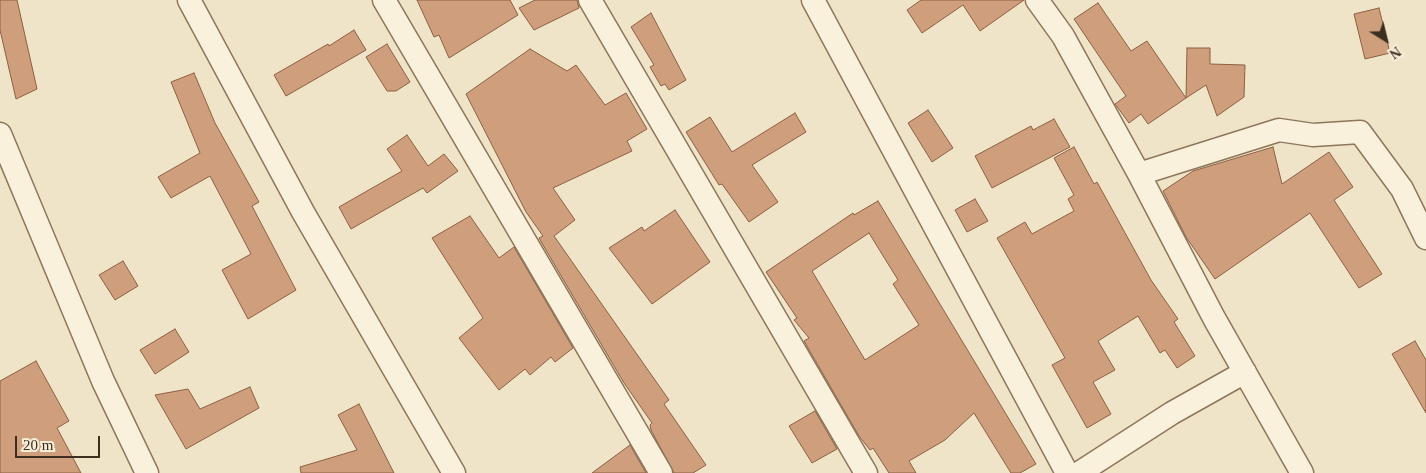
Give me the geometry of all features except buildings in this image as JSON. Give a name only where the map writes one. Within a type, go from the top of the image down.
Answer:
[{"type":"street","points":[[189,0],[303,212],[454,473]]},
{"type":"street","points":[[384,0],[661,473]]},
{"type":"street","points":[[590,0],[866,473]]},
{"type":"street","points":[[813,0],[1067,473]]},
{"type":"street","points":[[1037,0],[1063,36],[1139,174],[1214,318],[1302,473]]},
{"type":"street","points":[[1139,174],[1279,130],[1313,135],[1360,132],[1402,189],[1426,238]]},
{"type":"street","points":[[0,134],[103,381],[147,473]]},
{"type":"street","points":[[1079,473],[1172,413],[1245,372]]}]
